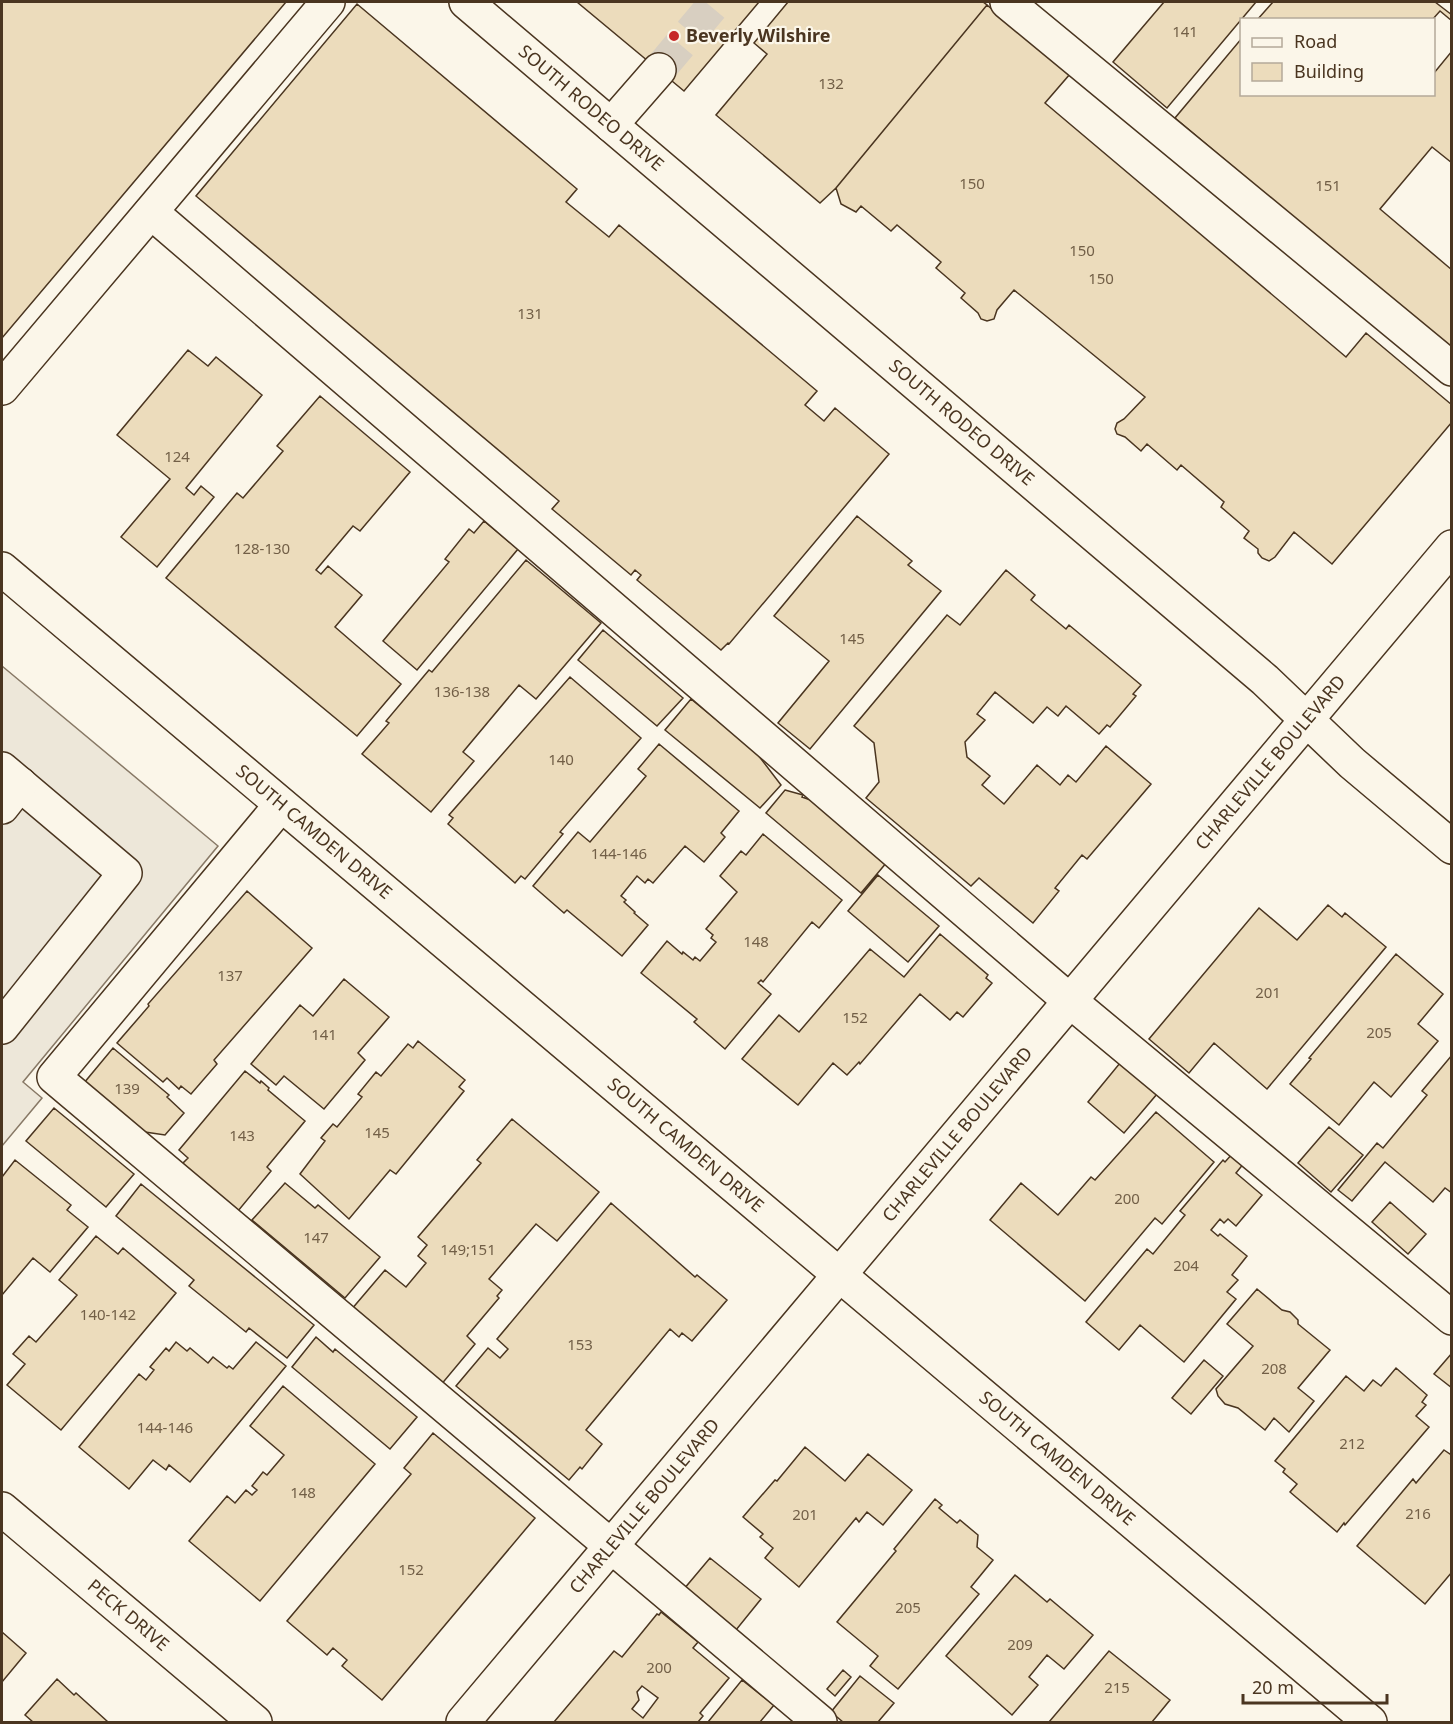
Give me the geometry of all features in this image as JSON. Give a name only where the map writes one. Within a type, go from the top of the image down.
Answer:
[{"type":"street","points":[[2,388],[328,2]]},
{"type":"street","points":[[1007,2],[1452,369]]},
{"type":"street","name":"SOUTH RODEO DRIVE","points":[[476,5],[612,125],[1265,680],[1352,763],[1452,847]]},
{"type":"street","points":[[612,125],[659,70]]},
{"type":"street","points":[[151,212],[1070,1001],[1452,1318]]},
{"type":"street","name":"CHARLEVILLE BOULEVARD","points":[[463,1722],[1452,547]]},
{"type":"street","name":"SOUTH CAMDEN DRIVE","points":[[2,569],[1370,1722]]},
{"type":"street","points":[[2,1027],[126,873],[8,787]]},
{"type":"street","points":[[281,805],[54,1077],[820,1722]]},
{"type":"street","name":"PECK DRIVE","points":[[2,1509],[255,1722]]},
{"type":"shaded area","points":[[2,666],[218,846],[23,1082],[42,1098],[2,1146]]},
{"type":"building","points":[[2,2],[286,2],[2,338]]},
{"type":"building","name":"Beverly Wilshire","points":[[577,2],[759,2],[684,91]]},
{"type":"building","points":[[788,2],[983,2],[987,5],[836,188],[820,203],[716,115],[767,54],[754,43]]},
{"type":"building","points":[[1164,2],[1256,2],[1243,18],[1240,18],[1240,21],[1167,108],[1113,62]]},
{"type":"building","points":[[1273,2],[1435,2],[1452,15],[1452,21],[1440,11],[1434,18],[1259,18]]},
{"type":"building","points":[[357,4],[577,189],[566,202],[609,237],[619,225],[817,391],[805,405],[824,421],[835,408],[889,454],[729,644],[721,650],[637,580],[641,575],[635,570],[631,575],[552,509],[559,501],[196,196]]},
{"type":"building","points":[[987,5],[1070,74],[1045,103],[1346,357],[1366,333],[1452,405],[1452,422],[1332,564],[1294,532],[1275,557],[1269,561],[1262,558],[1258,549],[1244,538],[1249,531],[1221,507],[1224,502],[1181,465],[1177,470],[1147,444],[1141,451],[1125,437],[1117,434],[1115,429],[1117,423],[1124,419],[1145,397],[1014,290],[997,310],[994,319],[987,321],[981,319],[978,313],[961,298],[965,293],[936,268],[941,262],[897,225],[891,231],[861,206],[856,212],[841,204],[836,188]]},
{"type":"building","points":[[1240,40],[1240,96],[1435,96],[1435,72],[1452,51],[1452,163],[1432,147],[1380,209],[1452,270],[1452,351],[1175,118]]},
{"type":"building","points":[[188,350],[208,366],[216,357],[262,395],[186,488],[194,495],[201,486],[214,497],[157,567],[121,537],[170,479],[117,435]]},
{"type":"building","points":[[320,396],[410,472],[360,531],[353,526],[316,570],[321,574],[328,566],[362,595],[335,627],[401,684],[357,736],[166,578],[237,493],[243,498],[283,451],[277,446]]},
{"type":"building","points":[[857,516],[912,561],[908,565],[941,591],[810,749],[778,723],[829,661],[774,616]]},
{"type":"building","points":[[484,521],[518,549],[417,670],[383,641],[449,562],[445,559],[469,529],[474,533]]},
{"type":"building","points":[[526,560],[601,623],[536,699],[519,685],[463,752],[474,761],[431,812],[362,754],[389,723],[386,721],[429,670],[432,672]]},
{"type":"building","points":[[1006,570],[1035,595],[1031,600],[1066,629],[1069,625],[1141,685],[1133,694],[1136,696],[1110,727],[1107,725],[1099,734],[1066,706],[1058,716],[1047,707],[1033,723],[995,692],[977,714],[985,720],[965,742],[967,757],[990,776],[982,785],[1004,804],[1037,765],[1060,785],[1068,775],[1076,782],[1106,746],[1151,784],[1087,859],[1082,855],[1055,888],[1059,891],[1033,923],[979,878],[971,886],[866,798],[879,782],[874,743],[854,726],[947,615],[960,625]]},
{"type":"building","points":[[603,630],[683,698],[657,726],[578,660]]},
{"type":"building","points":[[570,677],[641,738],[560,832],[563,834],[525,879],[521,876],[515,883],[448,824],[453,818],[449,815]]},
{"type":"building","points":[[691,699],[755,751],[781,785],[760,808],[665,730]]},
{"type":"building","points":[[659,744],[739,811],[721,833],[725,837],[704,862],[685,846],[653,883],[648,879],[645,883],[637,876],[621,896],[634,913],[648,925],[622,956],[567,910],[564,913],[533,886],[578,832],[590,842],[646,776],[638,769]]},
{"type":"building","points":[[785,790],[819,803],[887,862],[861,893],[766,813]]},
{"type":"building","points":[[763,834],[842,900],[819,928],[812,922],[763,982],[761,980],[758,983],[771,994],[725,1049],[694,1022],[697,1019],[641,973],[667,941],[682,954],[683,952],[693,960],[695,957],[700,961],[716,942],[711,938],[713,935],[706,929],[737,892],[720,876],[741,851],[746,855]]},
{"type":"building","points":[[878,875],[939,926],[908,962],[848,911]]},
{"type":"building","points":[[247,891],[312,948],[214,1060],[217,1064],[191,1094],[181,1086],[179,1089],[167,1078],[163,1082],[117,1043]]},
{"type":"building","points":[[1328,905],[1342,917],[1345,913],[1386,947],[1267,1089],[1214,1043],[1189,1073],[1149,1039],[1259,908],[1297,940]]},
{"type":"building","points":[[940,934],[988,975],[986,978],[992,983],[963,1017],[957,1012],[950,1020],[920,994],[860,1064],[859,1062],[847,1075],[833,1063],[798,1105],[742,1059],[779,1015],[799,1032],[870,949],[904,977]]},
{"type":"building","points":[[1396,954],[1443,994],[1418,1024],[1438,1041],[1391,1097],[1374,1082],[1339,1125],[1290,1084]]},
{"type":"building","points":[[344,979],[389,1017],[358,1053],[365,1060],[324,1109],[284,1076],[276,1085],[251,1064],[300,1005],[313,1016]]},
{"type":"building","points":[[418,1041],[465,1080],[459,1087],[464,1091],[396,1174],[390,1170],[349,1219],[300,1174],[325,1141],[321,1138],[333,1124],[337,1127],[362,1097],[358,1094],[376,1072],[381,1076],[408,1044],[413,1048]]},
{"type":"building","points":[[113,1048],[169,1095],[167,1097],[184,1113],[165,1135],[145,1132],[84,1083]]},
{"type":"building","points":[[1452,1055],[1452,1193],[1445,1188],[1433,1202],[1385,1162],[1352,1201],[1338,1190],[1377,1143],[1383,1148],[1427,1095],[1422,1091]]},
{"type":"building","points":[[1120,1063],[1157,1094],[1124,1133],[1088,1102]]},
{"type":"building","points":[[245,1071],[260,1083],[261,1081],[269,1088],[268,1090],[305,1121],[267,1167],[271,1171],[238,1211],[182,1164],[188,1158],[179,1150]]},
{"type":"building","points":[[54,1108],[134,1174],[106,1207],[26,1141]]},
{"type":"building","points":[[1156,1112],[1214,1162],[1162,1224],[1155,1218],[1085,1301],[990,1220],[1021,1183],[1058,1215],[1091,1177],[1095,1180]]},
{"type":"building","points":[[512,1119],[599,1192],[557,1241],[536,1224],[489,1279],[502,1290],[497,1296],[499,1298],[467,1336],[475,1344],[440,1386],[351,1310],[385,1270],[406,1287],[426,1263],[418,1256],[427,1245],[418,1237],[481,1163],[477,1160]]},
{"type":"building","points":[[1329,1127],[1363,1155],[1331,1192],[1298,1163]]},
{"type":"building","points":[[1233,1153],[1245,1162],[1236,1173],[1262,1195],[1236,1226],[1228,1219],[1224,1223],[1220,1219],[1211,1230],[1218,1236],[1220,1234],[1247,1256],[1232,1275],[1238,1280],[1227,1292],[1236,1299],[1184,1362],[1140,1325],[1119,1350],[1086,1322],[1147,1249],[1153,1254],[1185,1215],[1180,1211],[1223,1160],[1225,1162]]},
{"type":"building","points":[[15,1160],[71,1205],[67,1210],[88,1227],[50,1272],[33,1258],[2,1295],[2,1177]]},
{"type":"building","points":[[285,1183],[315,1208],[318,1205],[380,1257],[345,1298],[252,1220]]},
{"type":"building","points":[[141,1184],[314,1325],[287,1358],[249,1328],[246,1332],[189,1286],[194,1280],[116,1216]]},
{"type":"building","points":[[1390,1202],[1426,1234],[1408,1254],[1372,1222]]},
{"type":"building","points":[[611,1203],[695,1277],[697,1275],[727,1300],[692,1341],[682,1333],[679,1337],[670,1329],[586,1430],[602,1444],[582,1469],[580,1467],[569,1480],[456,1386],[488,1348],[500,1358],[508,1349],[497,1339]]},
{"type":"building","points":[[96,1236],[118,1254],[123,1248],[176,1293],[61,1430],[7,1385],[25,1364],[13,1354],[29,1336],[36,1342],[77,1295],[59,1280]]},
{"type":"building","points":[[1257,1289],[1282,1310],[1290,1312],[1298,1320],[1298,1324],[1330,1350],[1298,1388],[1314,1401],[1289,1432],[1274,1418],[1265,1430],[1238,1408],[1225,1404],[1218,1396],[1216,1389],[1253,1346],[1227,1324]]},
{"type":"building","points":[[316,1337],[333,1352],[335,1349],[417,1417],[390,1449],[292,1367]]},
{"type":"building","points":[[176,1342],[187,1351],[190,1348],[208,1363],[213,1357],[227,1368],[229,1366],[233,1369],[256,1342],[286,1366],[190,1482],[169,1465],[166,1470],[153,1460],[129,1489],[79,1447],[139,1374],[146,1380],[154,1370],[150,1367],[166,1348],[169,1351]]},
{"type":"building","points":[[1452,1353],[1452,1388],[1434,1374]]},
{"type":"building","points":[[1204,1360],[1223,1376],[1191,1414],[1172,1398]]},
{"type":"building","points":[[1396,1368],[1427,1395],[1422,1402],[1426,1405],[1416,1416],[1429,1427],[1337,1532],[1290,1492],[1297,1484],[1283,1472],[1285,1469],[1275,1461],[1346,1376],[1364,1391],[1373,1380],[1381,1386]]},
{"type":"building","points":[[283,1386],[375,1464],[260,1601],[189,1541],[227,1496],[235,1503],[246,1490],[252,1495],[257,1490],[252,1486],[263,1472],[267,1475],[284,1455],[250,1426]]},
{"type":"building","points":[[433,1433],[535,1518],[382,1700],[342,1666],[347,1660],[333,1648],[327,1655],[287,1621],[411,1474],[404,1468]]},
{"type":"building","points":[[805,1447],[845,1481],[868,1454],[912,1490],[883,1525],[867,1512],[859,1522],[856,1518],[799,1587],[765,1558],[773,1548],[760,1537],[763,1534],[743,1517]]},
{"type":"building","points":[[1444,1450],[1450,1454],[1452,1452],[1452,1572],[1425,1604],[1357,1546],[1413,1479],[1416,1483]]},
{"type":"building","points":[[935,1499],[942,1505],[939,1508],[957,1523],[960,1520],[978,1535],[977,1547],[993,1560],[971,1587],[979,1594],[898,1689],[870,1666],[878,1656],[837,1622],[896,1551],[894,1549]]},
{"type":"building","points":[[710,1558],[761,1599],[736,1630],[684,1589]]},
{"type":"building","points":[[1015,1575],[1047,1602],[1050,1599],[1093,1635],[1064,1669],[1047,1655],[1029,1677],[1038,1685],[1012,1715],[946,1656]]},
{"type":"building","points":[[661,1612],[698,1642],[693,1648],[729,1678],[700,1713],[703,1716],[698,1722],[554,1722],[614,1651],[622,1657],[657,1614]],"holes":[[[642,1686],[658,1698],[643,1718],[632,1709],[639,1700],[637,1692]]]},
{"type":"building","points":[[2,1632],[26,1653],[2,1682]]},
{"type":"building","points":[[1109,1651],[1170,1700],[1152,1722],[1049,1722]]},
{"type":"building","points":[[843,1670],[851,1677],[835,1696],[827,1689]]},
{"type":"building","points":[[860,1676],[894,1703],[878,1722],[843,1722],[831,1712]]},
{"type":"building","points":[[57,1679],[108,1722],[33,1722],[25,1715]]},
{"type":"building","points":[[742,1680],[774,1705],[760,1722],[708,1722]]},
{"type":"tunnel","points":[[659,70],[716,2]]},
{"type":"place","name":"Beverly Wilshire","points":[[674,36]]}]
